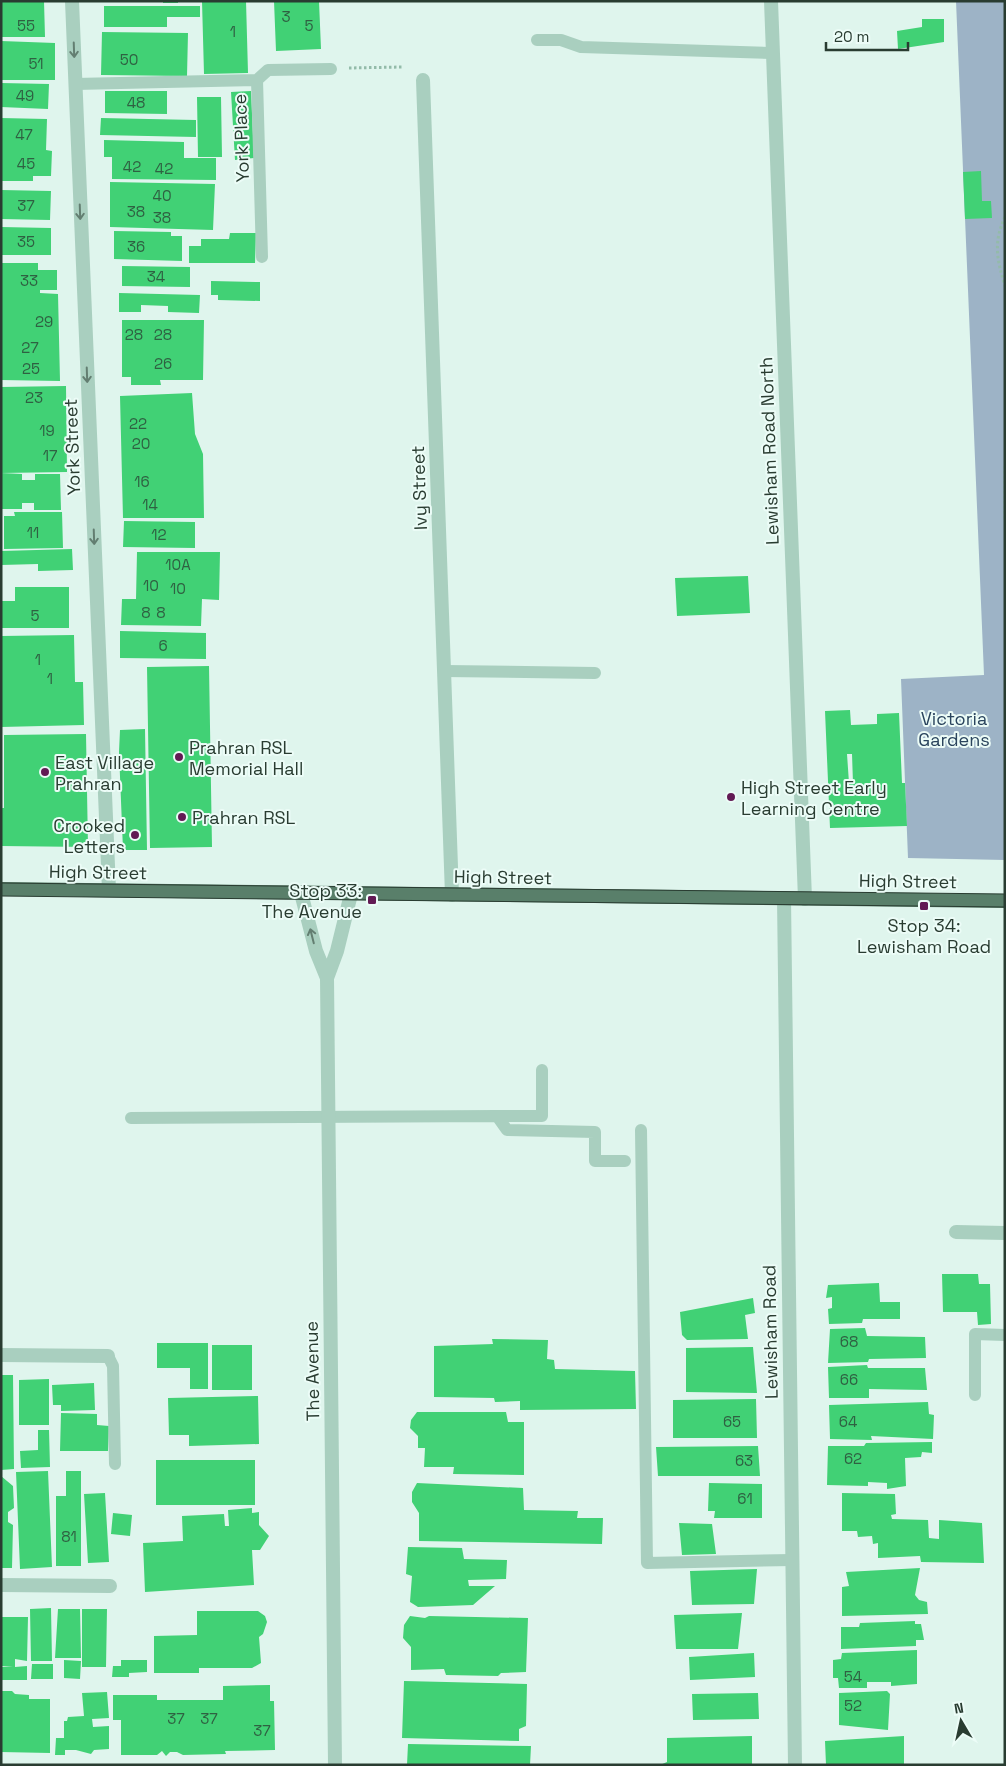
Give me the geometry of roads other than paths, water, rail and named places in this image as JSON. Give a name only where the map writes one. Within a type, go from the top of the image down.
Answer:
[{"type":"main road","name":"High Street","points":[[1,889],[1005,901]]},
{"type":"street","name":"York Street","points":[[72,1],[109,890]]},
{"type":"street","name":"Lewisham Road North","points":[[771,1],[805,898]]},
{"type":"street","name":"Ivy Street","points":[[423,80],[452,895]]},
{"type":"street","name":"The Avenue","points":[[301,893],[316,951],[326,978],[336,1765]]},
{"type":"street","name":"The Avenue","points":[[326,978],[337,951],[350,894]]},
{"type":"street","name":"Lewisham Road","points":[[784,898],[794,1765]]},
{"type":"street","points":[[956,1232],[1005,1232]]},
{"type":"street","points":[[1,1355],[108,1356]]},
{"type":"street","points":[[1,1585],[110,1586]]},
{"type":"lane","points":[[536,40],[560,40],[581,47],[773,53]]},
{"type":"lane","points":[[257,80],[268,70],[331,69]]},
{"type":"lane","name":"York Place","points":[[75,84],[257,80],[262,257]]},
{"type":"lane","points":[[444,671],[595,673]]},
{"type":"lane","points":[[131,1118],[327,1115],[542,1116],[542,1070]]},
{"type":"lane","points":[[497,1116],[507,1130],[595,1132],[595,1161],[625,1161]]},
{"type":"lane","points":[[641,1130],[647,1562],[792,1560]]},
{"type":"lane","points":[[975,1394],[975,1334],[1005,1335]]},
{"type":"lane","points":[[108,1356],[113,1366],[115,1464]]},
{"type":"tram line","points":[[1,883],[1005,894]]},
{"type":"tram line","points":[[1,896],[1005,907]]},
{"type":"place","name":"Prahran RSL Memorial Hall","points":[[179,757]]},
{"type":"place","name":"East Village Prahran","points":[[45,772]]},
{"type":"place","name":"High Street Early Learning Centre","points":[[731,797]]},
{"type":"place","name":"Prahran RSL","points":[[182,817]]},
{"type":"place","name":"Crooked Letters","points":[[135,835]]},
{"type":"place","name":"Stop 33: The Avenue","points":[[372,900]]},
{"type":"place","name":"Stop 34: Lewisham Road","points":[[924,906]]},
{"type":"park label","name":"Victoria Gardens","points":[[954,728]]}]
